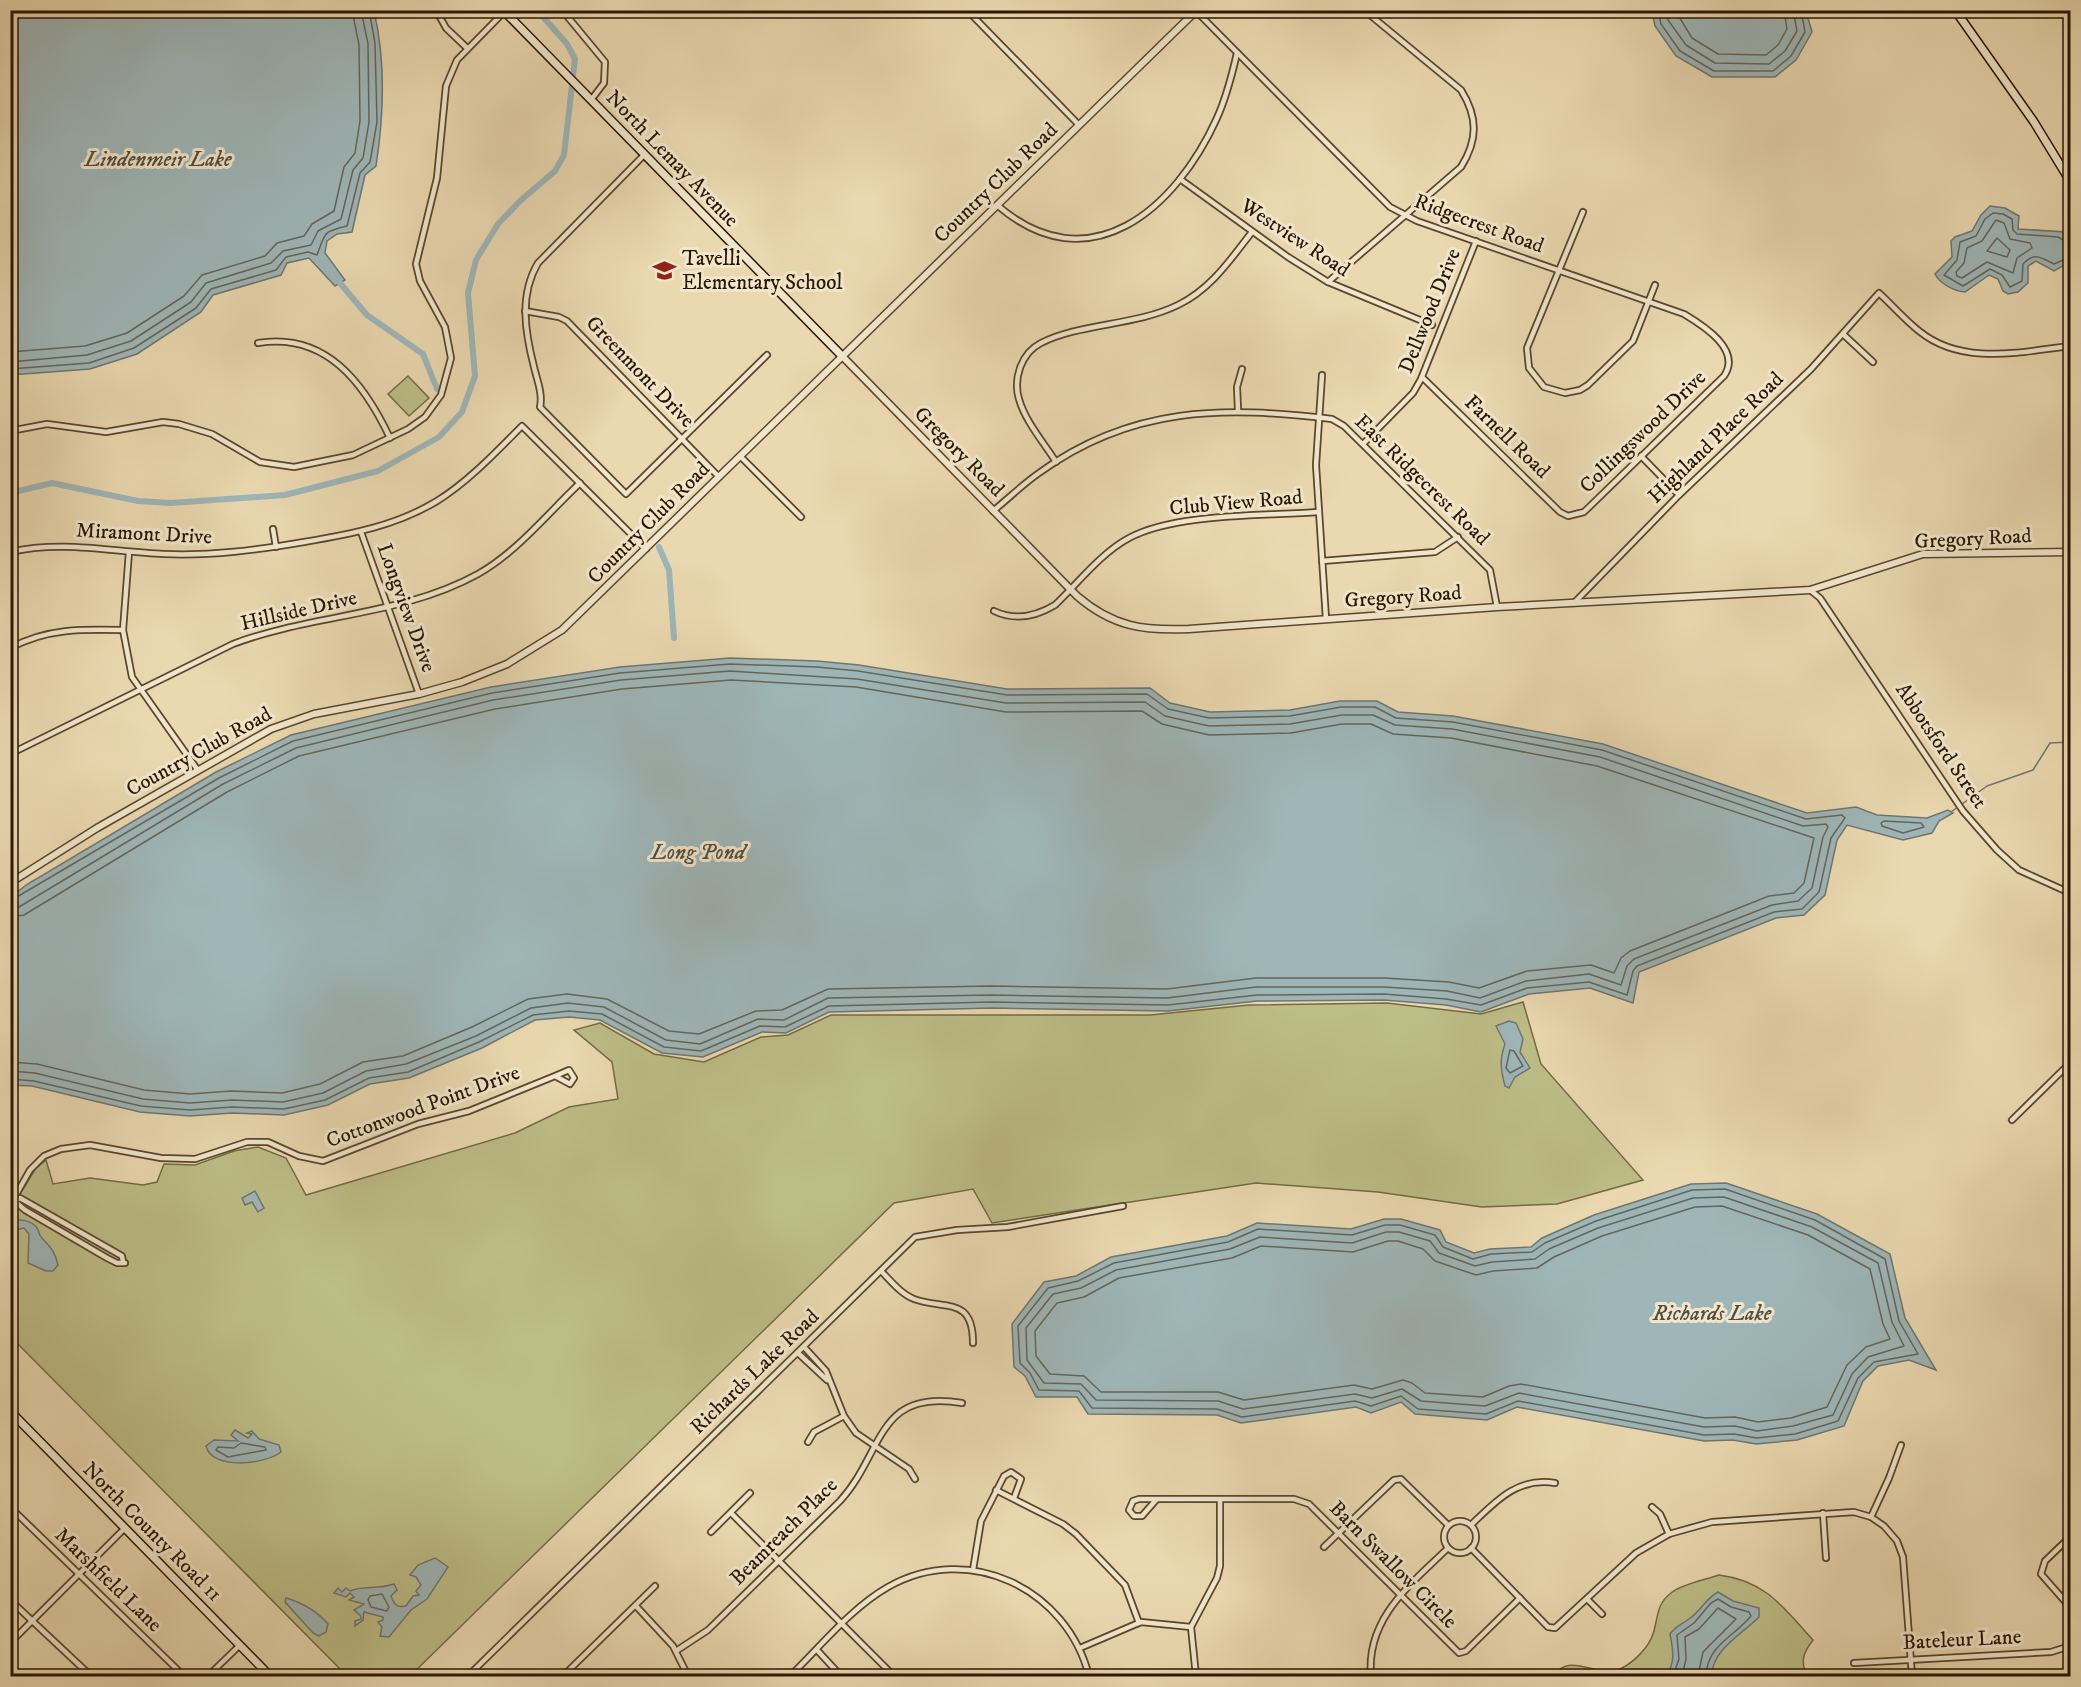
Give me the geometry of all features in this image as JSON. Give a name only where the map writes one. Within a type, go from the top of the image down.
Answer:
[{"type":"main road","points":[[1954,10],[2034,122],[2070,181]]},
{"type":"main road","name":"North Lemay Avenue","points":[[504,11],[842,356]]},
{"type":"main road","name":"North County Road 11","points":[[11,1412],[270,1677]]},
{"type":"street","points":[[436,10],[446,28],[466,48]]},
{"type":"street","points":[[562,10],[605,62],[604,83],[591,100]]},
{"type":"street","points":[[967,10],[1079,125]]},
{"type":"street","points":[[1328,282],[1461,167],[1470,152],[1475,128],[1474,117],[1461,90],[1364,10]]},
{"type":"street","points":[[10,431],[47,424],[106,432],[163,422],[179,423],[212,434],[255,460],[287,467],[315,465],[353,455],[417,423],[441,395],[449,370],[450,350],[445,327],[420,281],[416,264],[437,178],[446,86],[452,69],[466,48],[504,11]]},
{"type":"street","name":"Country Club Road","points":[[10,883],[197,769],[271,729],[297,719],[420,694],[478,676],[507,664],[542,644],[577,617],[1196,11]]},
{"type":"street","name":"Ridgecrest Road","points":[[1196,11],[1390,207],[1405,216],[1696,321],[1724,347],[1730,363]]},
{"type":"street","points":[[997,205],[1018,223],[1031,230],[1060,237],[1097,237],[1128,226],[1141,218],[1180,179],[1200,151],[1217,118],[1237,53]]},
{"type":"street","points":[[644,155],[538,263],[526,291],[525,311],[531,354],[542,398],[540,407],[626,494],[767,355]]},
{"type":"street","name":"Westview Road","points":[[1180,179],[1252,232],[1328,282],[1432,325]]},
{"type":"street","points":[[1583,212],[1557,270],[1527,348],[1529,368],[1537,381],[1554,391],[1565,393],[1588,385],[1633,341],[1655,285]]},
{"type":"street","points":[[1056,462],[1019,402],[1017,380],[1027,355],[1039,344],[1061,336],[1151,316],[1179,305],[1203,290],[1221,272],[1252,232]]},
{"type":"street","name":"Dellwood Drive","points":[[1363,444],[1413,393],[1422,377],[1476,241]]},
{"type":"street","name":"Highland Place Road","points":[[1574,603],[1679,495],[1844,335],[1879,292],[1918,331],[1951,349],[1984,355],[2070,346]]},
{"type":"street","name":"Greenmont Drive","points":[[525,311],[559,317],[567,321],[719,477]]},
{"type":"street","points":[[1844,335],[1873,362]]},
{"type":"street","points":[[258,343],[281,340],[301,343],[332,360],[364,391],[390,438]]},
{"type":"street","name":"Gregory Road","points":[[842,356],[1088,606],[1115,621],[1154,630],[1497,607],[1810,590],[1923,554],[2070,552]]},
{"type":"street","name":"Collingswood Drive","points":[[1572,516],[1584,512],[1724,376],[1730,363]]},
{"type":"street","points":[[1238,410],[1237,387],[1242,369]]},
{"type":"street","points":[[1322,375],[1316,465],[1326,619]]},
{"type":"street","name":"Farnell Road","points":[[1422,377],[1560,512],[1572,516]]},
{"type":"street","name":"East Ridgecrest Road","points":[[993,511],[1056,462],[1076,450],[1131,426],[1200,412],[1238,410],[1332,419],[1344,426],[1363,444],[1490,570],[1497,607]]},
{"type":"street","name":"Miramont Drive","points":[[10,552],[66,546],[112,548],[129,552],[208,555],[276,547],[361,532],[397,521],[437,501],[473,473],[522,426],[580,483]]},
{"type":"street","points":[[740,456],[801,517]]},
{"type":"street","points":[[1641,456],[1679,495]]},
{"type":"street","points":[[580,483],[646,549]]},
{"type":"street","name":"Hillside Drive","points":[[10,754],[139,689],[249,638],[388,608],[452,586],[485,569],[512,549],[580,483]]},
{"type":"street","name":"Club View Road","points":[[994,611],[1006,617],[1033,615],[1055,605],[1111,550],[1149,529],[1182,522],[1318,512]]},
{"type":"street","points":[[273,529],[276,547]]},
{"type":"street","name":"Longview Drive","points":[[361,532],[420,694]]},
{"type":"street","points":[[1322,561],[1435,552],[1458,537]]},
{"type":"street","points":[[129,552],[123,630],[132,677],[197,769]]},
{"type":"street","name":"Abbotsford Street","points":[[1810,590],[1826,607],[1963,811],[1997,850],[2019,870],[2070,893]]},
{"type":"street","points":[[10,648],[43,635],[68,629],[123,630]]},
{"type":"street","points":[[2012,1120],[2070,1063]]},
{"type":"street","name":"Cottonwood Point Drive","points":[[13,1200],[30,1170],[44,1156],[61,1149],[90,1145],[161,1158],[195,1159],[247,1142],[268,1142],[299,1156],[323,1161],[418,1124],[469,1111],[555,1076]]},
{"type":"street","points":[[20,1198],[122,1256],[124,1262],[117,1263],[107,1258],[25,1210],[13,1200],[20,1198]]},
{"type":"street","name":"Richards Lake Road","points":[[468,1677],[915,1237],[957,1230],[1008,1227],[1123,1206]]},
{"type":"street","points":[[881,1271],[901,1291],[913,1298],[948,1304],[961,1310],[972,1324],[973,1343]]},
{"type":"street","points":[[804,1347],[826,1371],[827,1380],[855,1433],[874,1448],[909,1469],[915,1479]]},
{"type":"street","points":[[798,1353],[827,1380]]},
{"type":"street","name":"Beamreach Place","points":[[676,1651],[708,1630],[846,1495],[894,1417],[909,1406],[936,1399],[962,1403]]},
{"type":"street","points":[[808,1442],[814,1432],[844,1416]]},
{"type":"street","points":[[1870,1517],[1889,1478],[1901,1445]]},
{"type":"street","points":[[974,1570],[981,1521],[1004,1476],[1014,1473],[1021,1479],[1014,1498]]},
{"type":"street","points":[[1324,1547],[1394,1480],[1401,1479],[1448,1525]]},
{"type":"street","points":[[1471,1525],[1500,1497],[1515,1487],[1538,1481],[1556,1483]]},
{"type":"street","points":[[996,1490],[1063,1524],[1076,1534],[1125,1585],[1139,1623]]},
{"type":"street","points":[[711,1532],[750,1493]]},
{"type":"street","name":"Barn Swallow Circle","points":[[1156,1500],[1142,1516],[1134,1516],[1130,1510],[1133,1501],[1156,1500],[1294,1499],[1309,1504],[1456,1652],[1462,1653],[1520,1598]]},
{"type":"street","points":[[1196,1677],[1191,1628],[1217,1578],[1220,1566],[1220,1500]]},
{"type":"street","name":"Marshfield Lane","points":[[10,1507],[184,1677]]},
{"type":"street","points":[[1652,1507],[1660,1514],[1669,1534]]},
{"type":"street","points":[[1471,1548],[1548,1627],[1554,1628],[1636,1553],[1669,1534],[1712,1522],[1847,1511],[1870,1517],[1891,1533],[1904,1557],[1912,1677]]},
{"type":"street","points":[[731,1513],[894,1677]]},
{"type":"street","points":[[1822,1513],[1826,1558]]},
{"type":"street","points":[[1457,1521],[1471,1525],[1476,1539],[1471,1548],[1460,1553],[1448,1548],[1444,1538],[1448,1525],[1457,1521]]},
{"type":"street","points":[[10,1643],[124,1529]]},
{"type":"street","points":[[2070,1537],[2045,1562],[2041,1575],[2070,1606]]},
{"type":"street","points":[[1371,1677],[1370,1656],[1375,1634],[1385,1613],[1448,1548]]},
{"type":"street","points":[[790,1677],[868,1600],[899,1581],[931,1571],[974,1570],[1006,1578],[1035,1594],[1061,1618],[1080,1648],[1089,1677]]},
{"type":"street","points":[[563,1677],[656,1586]]},
{"type":"street","points":[[1587,1599],[1602,1614]]},
{"type":"street","points":[[10,1600],[91,1677]]},
{"type":"street","points":[[636,1606],[676,1651],[688,1677]]},
{"type":"street","points":[[1080,1648],[1139,1623],[1155,1622],[1191,1628]]},
{"type":"street","points":[[208,1677],[240,1645]]},
{"type":"street","name":"Bateleur Lane","points":[[1854,1663],[2051,1652],[2070,1646]]},
{"type":"street","points":[[817,1650],[842,1677]]},
{"type":"street","points":[[75,1677],[83,1669]]},
{"type":"green space","points":[[408,376],[429,398],[409,416],[388,394]]},
{"type":"green space","points":[[1523,1002],[1541,1064],[1643,1180],[1557,1204],[1482,1207],[1378,1192],[1256,1183],[992,1223],[973,1189],[894,1203],[410,1676],[347,1676],[11,1337],[11,1208],[36,1168],[46,1160],[53,1184],[90,1178],[143,1185],[157,1182],[164,1164],[195,1165],[234,1151],[258,1147],[286,1158],[306,1195],[515,1133],[569,1107],[618,1099],[612,1062],[574,1030],[600,1023],[654,1054],[704,1062],[761,1037],[788,1035],[831,1015],[1150,1015],[1249,1005],[1387,1003],[1481,1014]]},
{"type":"green space","points":[[1719,1575],[1749,1583],[1772,1597],[1813,1640],[1804,1657],[1807,1676],[1554,1676],[1568,1666],[1577,1665],[1613,1671],[1627,1665],[1648,1644],[1660,1607],[1666,1597],[1681,1587]]},
{"type":"water","name":"Lindenmeir Lake","points":[[11,10],[374,11],[383,88],[376,166],[365,175],[352,232],[337,234],[327,241],[325,253],[345,280],[335,286],[309,258],[287,263],[281,275],[213,295],[201,312],[137,354],[90,369],[11,375]]},
{"type":"water","points":[[1652,11],[1806,11],[1812,32],[1796,60],[1775,77],[1712,77],[1676,56],[1655,26]]},
{"type":"water","points":[[1990,206],[2005,208],[2019,216],[2018,229],[2066,232],[2066,237],[2070,239],[2070,262],[2054,271],[2036,261],[2028,266],[2028,283],[2018,292],[2008,294],[2003,291],[1998,279],[1989,275],[1965,292],[1952,289],[1944,284],[1935,274],[1952,257],[1951,241],[1955,237],[1972,231],[1981,215]]},
{"type":"water","name":"Long Pond","points":[[730,658],[859,665],[1007,689],[1150,688],[1170,703],[1210,712],[1290,710],[1340,701],[1377,701],[1398,712],[1453,716],[1603,744],[1807,813],[1856,807],[1877,815],[1927,818],[1948,810],[1953,813],[1939,821],[1932,833],[1903,840],[1847,825],[1837,840],[1825,895],[1804,915],[1776,918],[1639,972],[1633,1003],[1590,988],[1529,994],[1481,1012],[1446,1005],[1384,1000],[1257,1001],[1168,1011],[992,1008],[829,1012],[786,1033],[762,1032],[703,1057],[662,1053],[600,1020],[569,1017],[535,1020],[482,1048],[409,1078],[370,1084],[328,1105],[284,1115],[232,1113],[190,1116],[140,1112],[32,1086],[11,1085],[11,897],[26,885],[216,772],[291,735],[491,687],[620,667]]},
{"type":"water","points":[[1509,1021],[1516,1023],[1523,1039],[1520,1052],[1530,1068],[1515,1077],[1509,1088],[1505,1086],[1501,1060],[1505,1044],[1496,1026]]},
{"type":"water","name":"Richards Lake","points":[[1726,1183],[1817,1214],[1890,1254],[1905,1318],[1936,1370],[1909,1360],[1878,1366],[1863,1381],[1844,1426],[1797,1440],[1756,1444],[1733,1440],[1704,1441],[1517,1407],[1487,1420],[1415,1414],[1401,1402],[1371,1413],[1356,1407],[1241,1423],[1217,1415],[1088,1414],[1077,1397],[1036,1397],[1025,1376],[1014,1367],[1012,1324],[1044,1282],[1076,1276],[1111,1257],[1227,1236],[1257,1223],[1351,1229],[1384,1219],[1401,1219],[1440,1230],[1446,1242],[1474,1253],[1490,1249],[1531,1247],[1542,1238],[1594,1215],[1691,1184]]},
{"type":"water","points":[[255,1191],[264,1208],[258,1212],[252,1202],[245,1205],[242,1198]]},
{"type":"water","points":[[10,1220],[25,1221],[35,1225],[55,1256],[58,1265],[53,1271],[46,1271],[28,1263],[29,1234],[24,1228],[11,1231]]},
{"type":"water","points":[[235,1430],[248,1438],[252,1434],[247,1433],[252,1431],[259,1439],[279,1445],[281,1452],[264,1460],[240,1463],[218,1459],[210,1454],[206,1446],[214,1440],[238,1441],[231,1435]]},
{"type":"water","points":[[435,1558],[448,1567],[427,1599],[411,1610],[389,1637],[380,1636],[382,1627],[378,1622],[383,1620],[383,1617],[364,1612],[363,1620],[355,1626],[355,1621],[361,1619],[361,1616],[354,1610],[364,1604],[349,1600],[354,1597],[350,1593],[346,1597],[334,1593],[338,1588],[342,1592],[346,1588],[350,1591],[394,1584],[397,1590],[391,1596],[393,1601],[398,1606],[406,1606],[413,1596],[419,1595],[416,1591],[421,1585],[416,1577],[410,1575],[418,1565]]},
{"type":"water","points":[[1718,1592],[1733,1601],[1759,1608],[1759,1617],[1722,1650],[1713,1666],[1711,1676],[1665,1676],[1672,1662],[1670,1634]]},
{"type":"water","points":[[286,1598],[304,1605],[319,1615],[328,1624],[326,1632],[319,1636],[313,1633],[285,1602]]},
{"type":"waterway","points":[[10,493],[52,483],[138,501],[171,503],[285,495],[378,471],[439,437],[462,412],[475,376],[468,293],[476,260],[498,224],[520,201],[555,171],[564,155],[575,59],[567,44],[537,10]]},
{"type":"waterway","points":[[340,283],[367,315],[423,354],[437,389]]},
{"type":"waterway","points":[[659,547],[669,570],[674,638]]},
{"type":"waterway","points":[[1951,812],[1987,786],[2033,770],[2050,743],[2070,742]]},
{"type":"place","name":"Tavelli Elementary School","points":[[664,271]]}]
